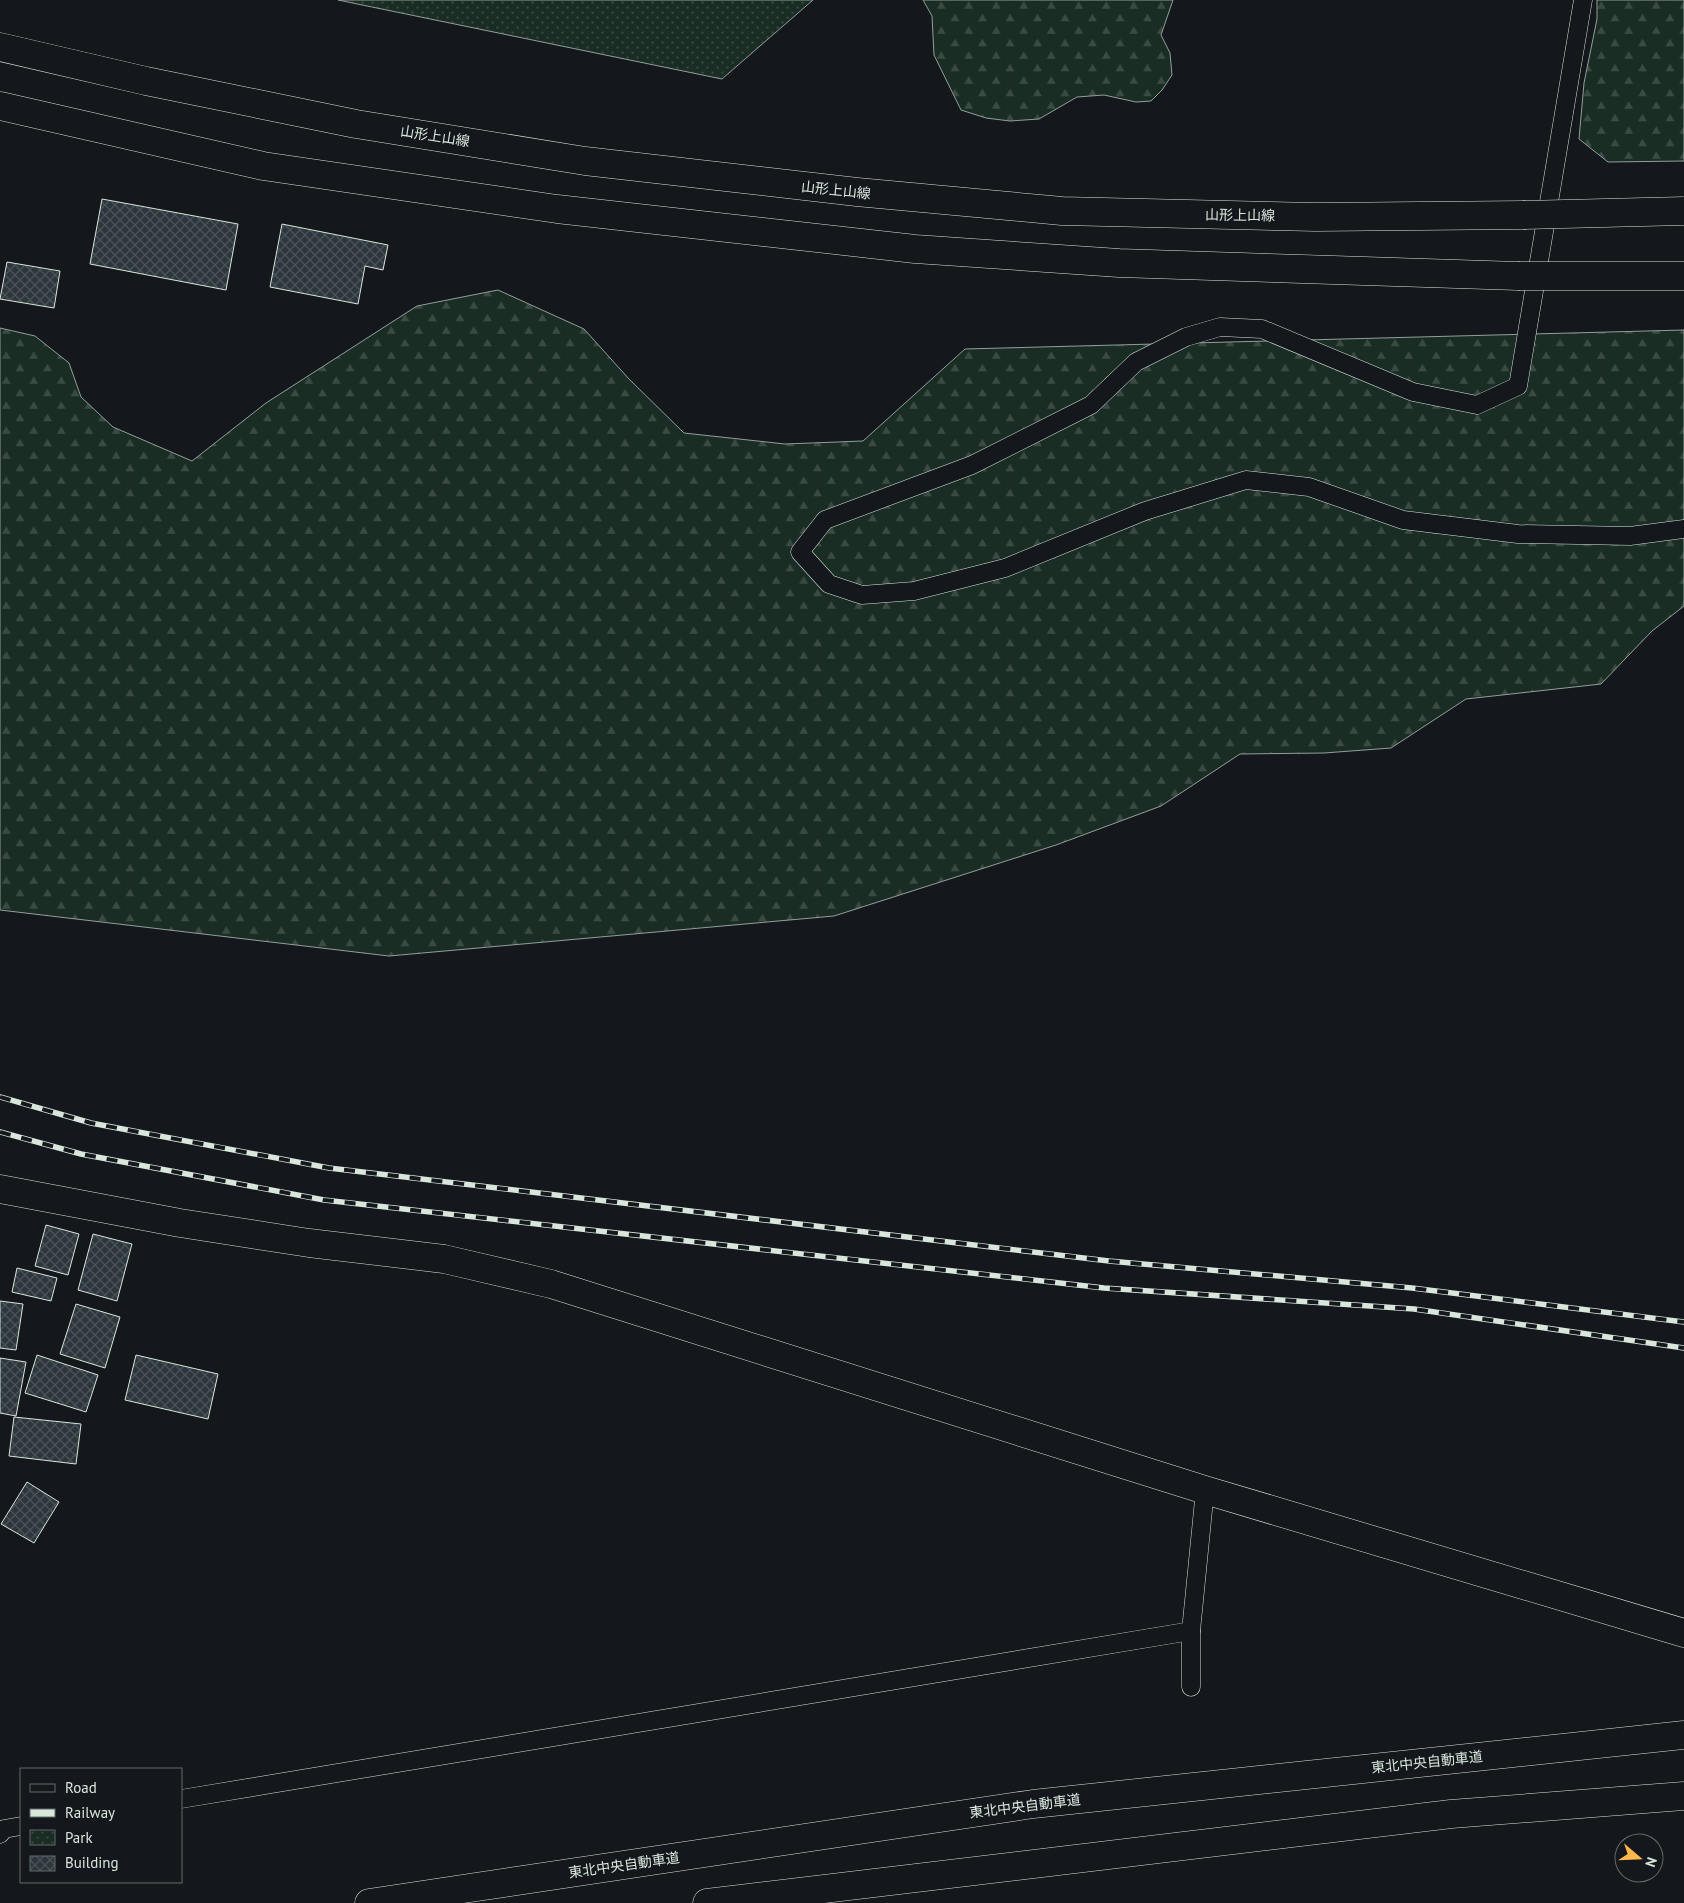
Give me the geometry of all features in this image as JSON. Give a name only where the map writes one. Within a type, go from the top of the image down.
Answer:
[{"type":"main road","name":"山形上山線","points":[[0,47],[146,81],[356,124],[585,161],[856,192],[1062,212],[1316,217],[1684,211]]},
{"type":"main road","points":[[0,106],[263,166],[557,209],[935,250],[1119,263],[1518,276],[1684,276]]},
{"type":"main road","points":[[0,1189],[180,1223],[444,1259],[551,1284],[1205,1490],[1684,1633]]},
{"type":"main road","name":"東北中央自動車道","points":[[369,1903],[1033,1804],[1677,1736]]},
{"type":"main road","points":[[707,1903],[1451,1814],[1679,1796]]},
{"type":"lane","points":[[1583,0],[1518,386],[1477,406],[1413,392],[1262,329],[1220,327],[1186,337],[1136,362],[1091,405],[972,465],[825,520],[800,552],[829,584],[862,595],[914,591],[1005,568],[1145,511],[1246,480],[1309,487],[1403,520],[1518,534],[1630,536],[1684,529]]},
{"type":"lane","points":[[1190,1688],[1191,1631],[1205,1490]]},
{"type":"lane","points":[[182,1799],[1191,1631]]},
{"type":"lane","points":[[0,1834],[4,1829],[20,1826]]},
{"type":"green space","points":[[338,0],[813,0],[722,79]]},
{"type":"green space","points":[[923,0],[1173,0],[1161,35],[1170,53],[1172,75],[1162,90],[1151,101],[1136,102],[1104,95],[1077,97],[1039,119],[1010,121],[986,118],[961,110],[934,55],[932,16]]},
{"type":"green space","points":[[1597,0],[1684,0],[1684,161],[1608,162],[1579,139],[1584,83],[1597,19]]},
{"type":"green space","points":[[498,290],[584,329],[629,379],[684,433],[785,444],[863,441],[965,349],[1684,330],[1684,606],[1652,631],[1601,684],[1466,699],[1391,748],[1324,753],[1240,754],[1161,806],[1056,845],[834,916],[389,956],[0,910],[0,328],[35,336],[69,363],[81,397],[113,427],[192,461],[266,403],[417,306]]},
{"type":"building","points":[[102,199],[238,224],[226,290],[90,264]]},
{"type":"building","points":[[282,224],[388,245],[383,270],[365,266],[358,304],[270,287]]},
{"type":"building","points":[[7,262],[60,271],[54,308],[0,299]]},
{"type":"building","points":[[46,1225],[79,1234],[68,1275],[35,1266]]},
{"type":"building","points":[[93,1234],[132,1244],[117,1301],[78,1290]]},
{"type":"building","points":[[17,1268],[57,1278],[51,1301],[12,1292]]},
{"type":"building","points":[[0,1301],[23,1304],[16,1350],[0,1348]]},
{"type":"building","points":[[76,1304],[120,1317],[105,1368],[60,1354]]},
{"type":"building","points":[[37,1355],[98,1375],[86,1412],[25,1393]]},
{"type":"building","points":[[136,1355],[218,1374],[208,1419],[125,1400]]},
{"type":"building","points":[[0,1358],[26,1362],[16,1416],[0,1413]]},
{"type":"building","points":[[14,1417],[81,1424],[76,1464],[9,1456]]},
{"type":"building","points":[[27,1482],[59,1502],[34,1543],[1,1524]]},
{"type":"railway","points":[[0,1097],[91,1123],[329,1168],[1109,1261],[1412,1288],[1684,1322]]},
{"type":"railway","points":[[0,1132],[81,1154],[324,1200],[1104,1288],[1414,1309],[1684,1348]]}]
